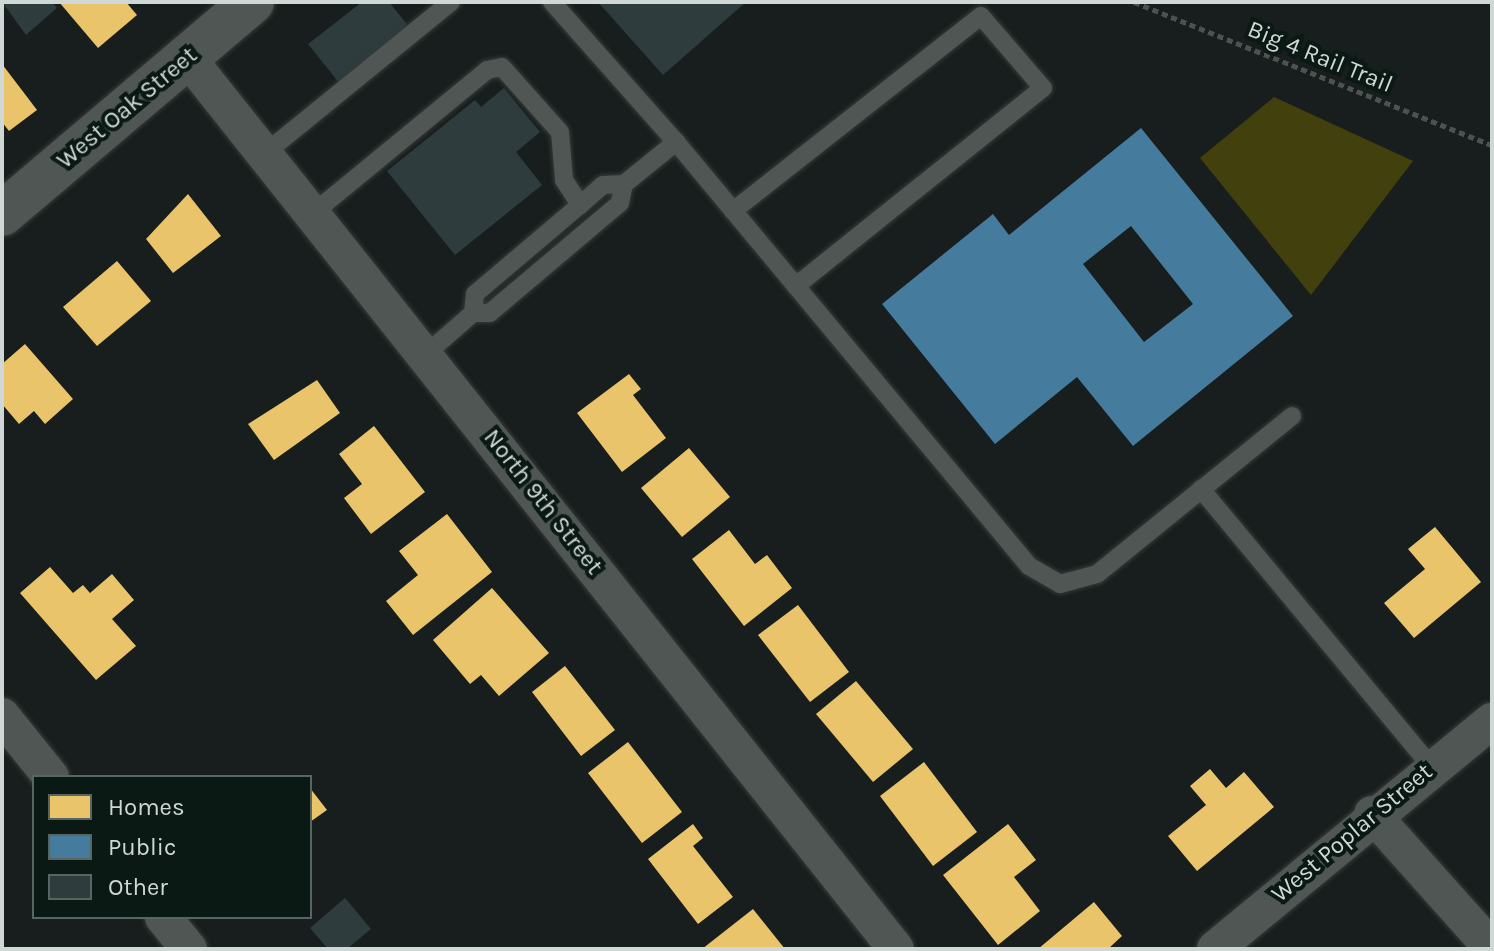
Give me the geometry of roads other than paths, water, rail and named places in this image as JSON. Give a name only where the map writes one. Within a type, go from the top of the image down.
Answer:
[{"type":"main road","name":"West Oak Street","points":[[3,210],[252,2]]},
{"type":"street","name":"North 9th Street","points":[[187,57],[896,949]]},
{"type":"street","points":[[2,716],[49,775]]},
{"type":"street","name":"West Poplar Street","points":[[1215,949],[1372,814],[1492,721]]},
{"type":"street","points":[[1372,814],[1492,948]]},
{"type":"street","points":[[165,919],[189,949]]},
{"type":"lane","points":[[264,154],[451,2]]},
{"type":"lane","points":[[552,2],[676,142],[1029,566],[1060,584],[1097,574],[1292,416]]},
{"type":"lane","points":[[733,211],[981,16],[1043,88],[796,286]]},
{"type":"lane","points":[[312,214],[487,70],[502,67],[560,132],[564,180],[580,205]]},
{"type":"lane","points":[[473,313],[475,294],[603,185],[624,184],[676,142]]},
{"type":"lane","points":[[426,354],[473,313],[490,313],[620,203],[624,184]]},
{"type":"lane","points":[[1201,489],[1431,766]]}]
